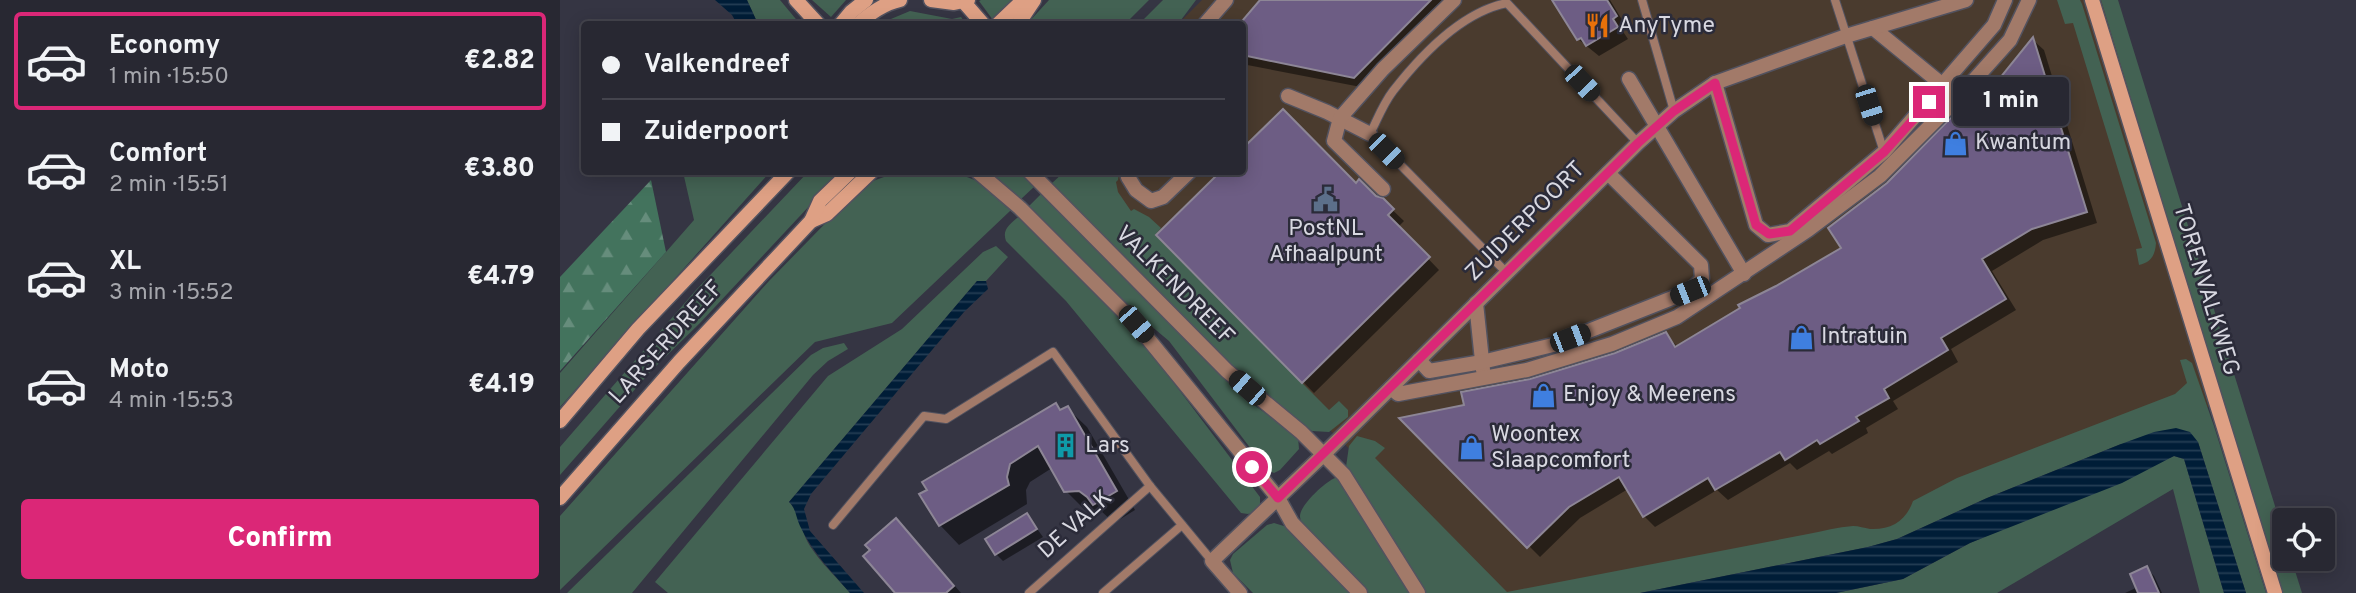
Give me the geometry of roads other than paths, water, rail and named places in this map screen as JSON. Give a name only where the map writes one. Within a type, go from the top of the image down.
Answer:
[{"type":"main road","points":[[796,0],[815,21]]},
{"type":"main road","points":[[844,21],[866,0]]},
{"type":"main road","points":[[862,21],[889,2],[900,0]]},
{"type":"main road","points":[[931,0],[954,4],[965,1],[981,21]]},
{"type":"main road","points":[[1001,21],[1018,5],[1031,0]]},
{"type":"main road","points":[[1020,21],[1031,0]]},
{"type":"main road","name":"TORENVALKWEG","points":[[2092,0],[2274,593]]},
{"type":"main road","name":"LARSERDREEF","points":[[560,421],[638,329],[785,175]]},
{"type":"main road","name":"LARSERDREEF","points":[[560,498],[679,362],[811,221],[820,201],[847,175]]},
{"type":"main road","name":"LARSERDREEF","points":[[811,221],[827,214],[868,175]]},
{"type":"street","points":[[1208,21],[1226,0]]},
{"type":"street","points":[[1383,189],[1334,141],[1340,118],[1383,69],[1454,0]]},
{"type":"street","name":"ZUIDERPOORT","points":[[1212,561],[1638,143],[1674,111],[1715,83],[1873,27],[1966,0]]},
{"type":"street","points":[[1715,83],[1756,225],[1769,234],[1790,231],[1884,152],[1994,25],[2005,0]]},
{"type":"street","points":[[1391,388],[1398,394],[1527,370],[1612,344],[1677,317],[1808,230],[1880,176],[1958,98],[2010,40],[2029,0]]},
{"type":"street","points":[[1873,27],[1958,98]]},
{"type":"street","points":[[1629,79],[1744,274]]},
{"type":"street","points":[[1288,96],[1370,134]]},
{"type":"street","name":"ZUIDERPOORT","points":[[1419,360],[1429,371],[1553,345],[1690,291],[1702,279],[1701,265],[1608,173]]},
{"type":"street","points":[[982,175],[1020,208],[1136,324],[1278,498],[1292,523],[1360,593]]},
{"type":"street","name":"VALKENDREEF","points":[[1033,175],[1227,371],[1301,432],[1344,475],[1418,593]]},
{"type":"street","points":[[1129,175],[1136,190],[1151,201],[1163,197],[1186,175]]},
{"type":"street","name":"ZUIDERPOORT","points":[[1476,303],[1483,378]]},
{"type":"street","points":[[1212,561],[1240,593]]},
{"type":"lane","points":[[1642,0],[1674,111]]},
{"type":"lane","points":[[1835,0],[1884,152]]},
{"type":"lane","points":[[1507,273],[1370,134],[1392,93],[1423,57],[1459,24],[1492,6],[1507,3],[1638,143]]},
{"type":"lane","points":[[833,526],[924,416],[947,419],[1053,352],[1150,486],[1212,561]]},
{"type":"lane","name":"DE VALK","points":[[1029,593],[1150,486]]},
{"type":"lane","points":[[1103,593],[1182,525]]},
{"type":"water","points":[[715,0],[747,0],[757,21],[735,21]]},
{"type":"water","points":[[977,281],[986,281],[988,289],[964,312],[811,494],[804,509],[810,531],[864,593],[850,593],[810,544],[789,502]]},
{"type":"water","points":[[2176,428],[2190,432],[2198,442],[2246,593],[2224,593],[2184,459],[2174,456],[2122,483],[1970,543],[1903,579],[1836,593],[1640,593],[1897,539],[1987,498],[2121,444],[2154,432]]},
{"type":"place","name":"AnyTyme","points":[[1598,26]]},
{"type":"place","name":"Kwantum","points":[[1955,143]]},
{"type":"place","name":"PostNL Afhaalpunt","points":[[1326,199]]},
{"type":"place","name":"Intratuin","points":[[1801,337]]},
{"type":"place","name":"Enjoy & Meerens","points":[[1543,395]]},
{"type":"place","name":"Lars","points":[[1065,446]]},
{"type":"place","name":"Woontex Slaapcomfort","points":[[1471,448]]}]
